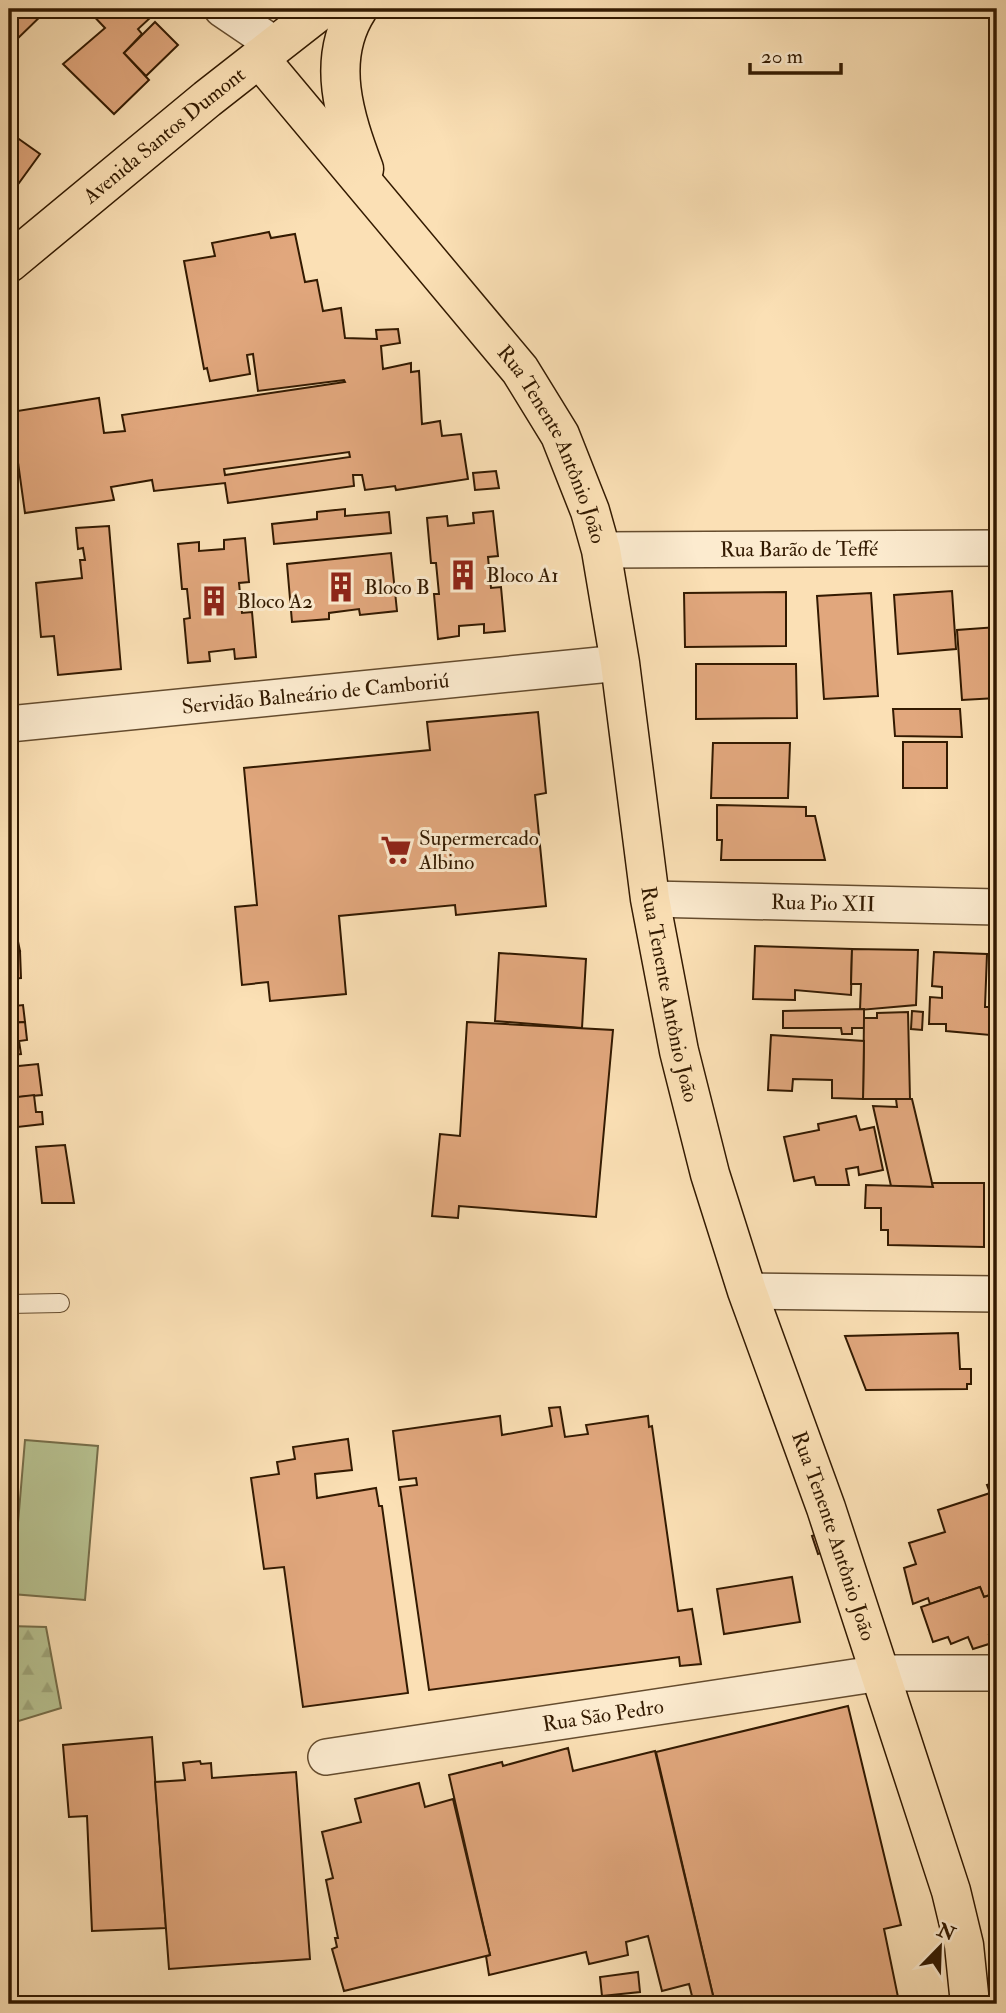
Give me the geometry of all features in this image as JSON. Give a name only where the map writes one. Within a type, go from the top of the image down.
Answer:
[{"type":"main road","name":"Avenida Santos Dumont","points":[[9,263],[322,9]]},
{"type":"main road","points":[[358,9],[344,41],[340,85],[347,123],[373,194]]},
{"type":"main road","name":"Rua Tenente Antônio João","points":[[267,51],[373,194],[520,370],[542,403],[575,471],[601,550],[621,663],[650,899],[679,1051],[710,1174],[747,1292],[826,1508],[951,1891],[964,1945],[970,2004]]},
{"type":"street","name":"Rua Tenente Antônio João","points":[[222,9],[267,51]]},
{"type":"street","name":"Rua Barão de Teffé","points":[[601,550],[997,548]]},
{"type":"street","name":"Servidão Balneário de Camboriú","points":[[9,724],[621,663]]},
{"type":"street","name":"Rua Pio XII","points":[[650,899],[997,907]]},
{"type":"street","points":[[747,1292],[997,1294]]},
{"type":"street","name":"Rua São Pedro","points":[[326,1757],[881,1674],[997,1673]]},
{"type":"lane","points":[[9,1304],[60,1303]]},
{"type":"green space","points":[[25,1440],[98,1446],[85,1600],[12,1594]]},
{"type":"green space","points":[[9,1626],[46,1627],[61,1708],[9,1724]]},
{"type":"building","points":[[9,9],[48,9],[10,46]]},
{"type":"building","points":[[87,9],[142,9],[150,18],[138,29],[142,34],[124,53],[149,80],[114,114],[63,64],[105,28]]},
{"type":"building","points":[[155,22],[178,45],[146,76],[124,53]]},
{"type":"building","points":[[9,132],[40,154],[11,194],[9,193]]},
{"type":"building","points":[[269,232],[271,238],[295,234],[305,282],[317,280],[323,311],[341,308],[345,338],[377,339],[376,330],[398,329],[400,343],[381,346],[383,369],[411,363],[411,372],[419,371],[422,424],[440,421],[442,436],[461,434],[468,479],[396,490],[395,486],[365,490],[362,475],[353,475],[354,486],[228,503],[225,483],[154,491],[152,480],[111,487],[114,500],[25,513],[11,412],[99,398],[104,433],[125,431],[122,415],[345,382],[258,391],[253,354],[247,355],[250,374],[210,381],[207,368],[204,369],[184,261],[215,256],[212,243]],"holes":[[[349,452],[350,457],[225,475],[224,469]]]},
{"type":"building","points":[[9,435],[14,435],[18,464],[9,465]]},
{"type":"building","points":[[496,471],[499,488],[475,490],[473,473]]},
{"type":"building","points":[[345,509],[345,516],[389,512],[391,533],[274,544],[272,524],[317,519],[317,512]]},
{"type":"building","name":"Bloco A1","points":[[493,511],[498,556],[488,557],[491,588],[501,587],[505,631],[484,633],[484,624],[459,626],[459,636],[438,639],[434,594],[439,594],[436,563],[431,563],[427,518],[447,516],[448,526],[474,523],[473,513]]},
{"type":"building","points":[[109,526],[121,669],[58,675],[54,636],[41,637],[36,583],[82,578],[80,560],[85,560],[83,548],[78,549],[76,528]]},
{"type":"building","name":"Bloco A2","points":[[245,538],[249,582],[239,583],[242,613],[252,612],[256,657],[235,659],[234,649],[209,652],[210,661],[188,663],[184,619],[190,618],[187,589],[182,589],[178,544],[199,542],[199,551],[224,549],[224,540]]},
{"type":"building","name":"Bloco B","points":[[391,553],[397,611],[360,615],[359,609],[329,613],[329,619],[292,622],[287,564]]},
{"type":"building","points":[[952,591],[956,649],[898,654],[894,595]]},
{"type":"building","points":[[786,592],[786,646],[685,647],[684,593]]},
{"type":"building","points":[[871,593],[878,696],[824,699],[817,596]]},
{"type":"building","points":[[997,627],[997,698],[962,700],[957,630]]},
{"type":"building","points":[[696,664],[796,664],[797,718],[696,719]]},
{"type":"building","points":[[893,709],[960,709],[962,737],[895,736]]},
{"type":"building","name":"Supermercado Albino","points":[[538,712],[546,793],[535,795],[546,906],[456,915],[455,905],[339,916],[346,994],[270,1001],[268,982],[242,985],[235,907],[257,905],[244,768],[430,750],[427,722]]},
{"type":"building","points":[[903,742],[947,742],[947,788],[903,788]]},
{"type":"building","points":[[713,743],[790,743],[788,798],[711,798]]},
{"type":"building","points":[[717,805],[806,807],[806,816],[815,816],[825,860],[721,860],[722,840],[717,840]]},
{"type":"building","points":[[14,922],[20,951],[9,952],[9,923]]},
{"type":"building","points":[[755,946],[852,949],[851,995],[795,990],[795,1000],[753,999]]},
{"type":"building","points":[[852,949],[918,950],[916,1005],[860,1010],[861,984],[851,984]]},
{"type":"building","points":[[20,951],[21,978],[9,979],[9,952]]},
{"type":"building","points":[[934,952],[987,954],[985,1007],[991,1007],[990,1035],[946,1031],[946,1024],[929,1024],[930,997],[942,998],[942,987],[932,986]]},
{"type":"building","points":[[499,953],[586,959],[582,1028],[495,1021]]},
{"type":"building","points":[[14,992],[15,1006],[23,1005],[25,1022],[9,1023],[9,993]]},
{"type":"building","points":[[864,1009],[864,1028],[852,1028],[852,1034],[842,1034],[841,1028],[783,1028],[783,1011]]},
{"type":"building","points":[[912,1011],[923,1012],[922,1030],[911,1029]]},
{"type":"building","points":[[908,1012],[910,1099],[863,1099],[864,1018],[877,1018],[877,1013]]},
{"type":"building","points":[[25,1022],[27,1040],[19,1041],[21,1054],[9,1055],[9,1023]]},
{"type":"building","points":[[467,1022],[613,1030],[596,1217],[459,1206],[458,1218],[432,1216],[440,1134],[460,1136]]},
{"type":"building","points":[[771,1035],[864,1041],[863,1099],[832,1098],[832,1080],[793,1079],[792,1091],[768,1090]]},
{"type":"building","points":[[38,1064],[42,1095],[9,1098],[9,1067]]},
{"type":"building","points":[[34,1095],[36,1112],[42,1112],[43,1124],[9,1128],[9,1098]]},
{"type":"building","points":[[896,1099],[912,1099],[933,1187],[891,1186],[873,1106],[897,1107]]},
{"type":"building","points":[[856,1116],[860,1130],[874,1127],[883,1170],[859,1175],[858,1167],[846,1169],[849,1185],[816,1185],[814,1177],[794,1181],[784,1137],[819,1130],[818,1124]]},
{"type":"building","points":[[65,1145],[74,1203],[42,1203],[36,1147]]},
{"type":"building","points":[[932,1183],[984,1183],[984,1247],[888,1245],[888,1230],[881,1230],[881,1208],[865,1208],[866,1185],[933,1187]]},
{"type":"building","points":[[958,1333],[960,1369],[971,1369],[971,1384],[967,1384],[967,1389],[866,1390],[845,1336]]},
{"type":"building","points":[[560,1407],[565,1437],[588,1434],[586,1425],[648,1416],[649,1427],[652,1426],[678,1611],[692,1609],[701,1664],[680,1666],[679,1657],[429,1690],[400,1487],[417,1485],[416,1478],[399,1480],[393,1431],[500,1416],[502,1435],[552,1426],[549,1408]]},
{"type":"building","points":[[348,1439],[352,1470],[315,1474],[317,1498],[376,1488],[379,1506],[382,1506],[408,1693],[303,1707],[284,1567],[264,1569],[251,1478],[279,1474],[277,1462],[295,1459],[293,1447]]},
{"type":"building","points":[[997,1482],[997,1613],[990,1595],[984,1597],[980,1587],[930,1604],[928,1598],[913,1604],[904,1568],[916,1564],[909,1543],[945,1532],[938,1510],[990,1493],[987,1485]]},
{"type":"building","points":[[821,1533],[827,1551],[818,1554],[812,1536]]},
{"type":"building","points":[[792,1577],[800,1622],[724,1634],[717,1589]]},
{"type":"building","points":[[980,1587],[984,1597],[990,1595],[997,1615],[997,1632],[989,1635],[992,1643],[973,1649],[968,1637],[951,1644],[948,1637],[933,1642],[921,1607]]},
{"type":"building","points":[[848,1706],[901,1925],[884,1929],[898,1997],[872,2004],[821,2004],[819,1997],[789,2004],[715,2004],[656,1752]]},
{"type":"building","points":[[997,1725],[997,1761],[996,1761]]},
{"type":"building","points":[[152,1737],[166,1928],[92,1931],[87,1816],[69,1817],[63,1745]]},
{"type":"building","points":[[568,1748],[573,1771],[655,1751],[715,2004],[694,2004],[689,1984],[662,1991],[648,1936],[626,1942],[628,1955],[589,1964],[586,1952],[489,1975],[486,1956],[490,1955],[449,1775],[502,1762],[503,1766]]},
{"type":"building","points":[[200,1761],[201,1764],[211,1763],[212,1778],[296,1772],[310,1959],[169,1969],[155,1782],[185,1780],[183,1763]]},
{"type":"building","points":[[419,1783],[425,1807],[453,1799],[490,1955],[344,1991],[332,1949],[337,1947],[335,1938],[338,1938],[326,1880],[333,1878],[322,1832],[361,1822],[355,1799]]},
{"type":"building","points":[[638,1972],[640,1992],[602,1996],[600,1977]]},
{"type":"place","name":"Bloco A1","points":[[463,575]]},
{"type":"place","name":"Bloco B","points":[[341,587]]},
{"type":"place","name":"Bloco A2","points":[[214,601]]},
{"type":"place","name":"Supermercado Albino","points":[[396,850]]}]
